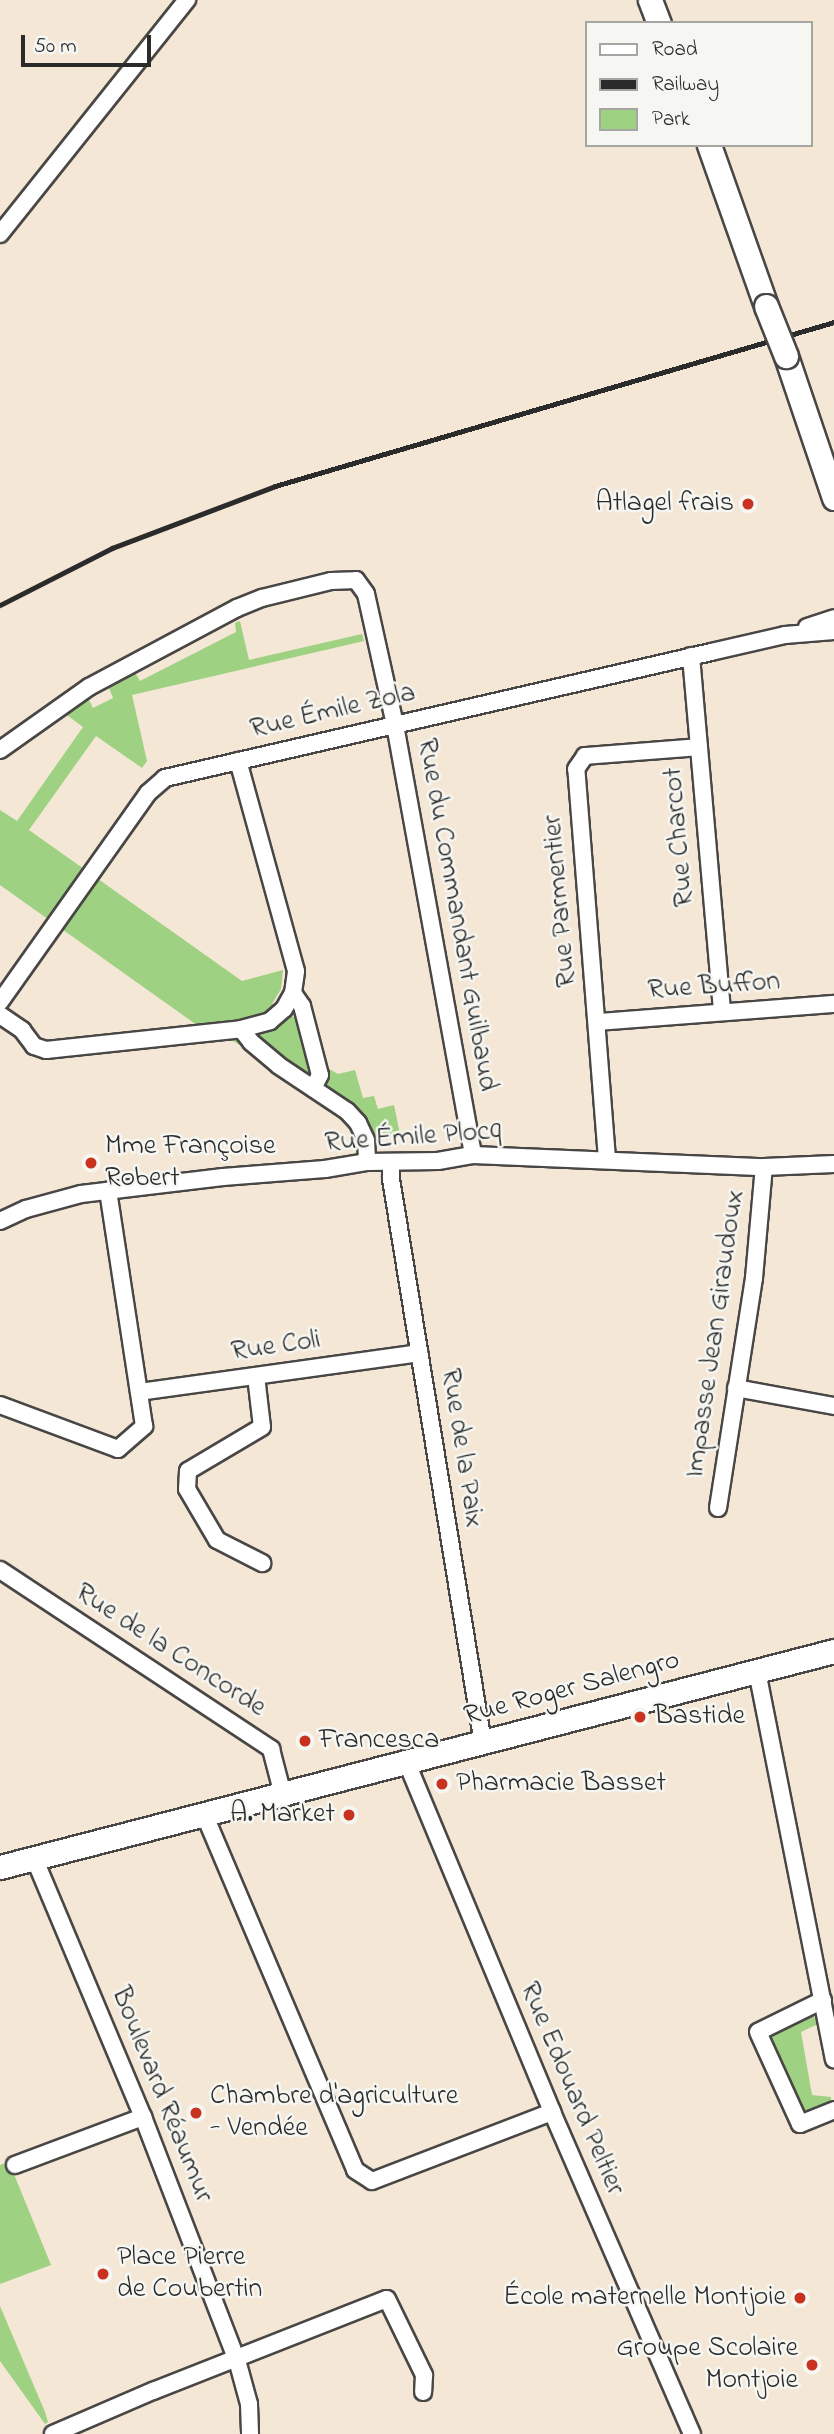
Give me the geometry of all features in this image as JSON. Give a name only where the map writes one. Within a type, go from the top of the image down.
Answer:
[{"type":"main road","points":[[650,0],[658,21]]},
{"type":"main road","points":[[710,147],[786,356],[834,498]]},
{"type":"main road","points":[[786,356],[815,406],[834,457]]},
{"type":"main road","name":"Rue Roger Salengro","points":[[0,1867],[834,1651]]},
{"type":"street","points":[[0,234],[187,0]]},
{"type":"street","name":"Rue du Commandant Guilbaud","points":[[0,750],[89,687],[237,608],[262,598],[347,579],[356,580],[366,594],[395,725],[473,1155]]},
{"type":"street","name":"Rue Émile Zola","points":[[0,1002],[155,785],[174,775],[785,635],[834,618]]},
{"type":"street","name":"Rue Émile Zola","points":[[785,635],[834,631]]},
{"type":"street","name":"Rue Charcot","points":[[691,656],[722,1013]]},
{"type":"street","name":"Rue Parmentier","points":[[607,1159],[576,769],[585,756],[699,747]]},
{"type":"street","points":[[0,1016],[22,1030],[34,1046],[46,1050],[242,1029],[270,1021],[284,1009],[293,993],[296,971],[239,761]]},
{"type":"street","points":[[293,993],[302,1006],[320,1075],[313,1088]]},
{"type":"street","name":"Rue Buffon","points":[[598,1022],[834,1004]]},
{"type":"street","points":[[242,1029],[251,1042],[278,1065],[358,1123],[366,1140],[367,1162]]},
{"type":"street","name":"Rue Émile Plocq","points":[[0,1221],[26,1209],[81,1194],[325,1169],[367,1162],[438,1161],[473,1155],[607,1159],[630,1164],[764,1167],[834,1164]]},
{"type":"street","name":"Rue de la Paix","points":[[391,1162],[391,1179],[483,1743]]},
{"type":"street","name":"Impasse Jean Giraudoux","points":[[718,1508],[754,1278],[764,1167]]},
{"type":"street","points":[[0,1405],[118,1449],[144,1426],[108,1191]]},
{"type":"street","name":"Rue Coli","points":[[139,1392],[419,1353]]},
{"type":"street","points":[[256,1376],[262,1427],[188,1471],[187,1489],[217,1540],[262,1563]]},
{"type":"street","points":[[736,1388],[834,1406]]},
{"type":"street","name":"Rue de la Concorde","points":[[0,1570],[271,1749],[283,1795]]},
{"type":"street","points":[[757,1671],[834,2059]]},
{"type":"street","name":"Rue Edouard Peltier","points":[[407,1763],[552,2112],[692,2434]]},
{"type":"street","points":[[205,1816],[355,2170],[372,2181],[552,2112]]},
{"type":"street","name":"Boulevard Réaumur","points":[[35,1860],[143,2117],[237,2360],[249,2404],[250,2434]]},
{"type":"street","points":[[823,2000],[758,2032],[800,2124],[834,2110]]},
{"type":"street","points":[[15,2165],[143,2117]]},
{"type":"street","points":[[53,2434],[153,2391],[387,2299],[424,2375],[423,2392]]},
{"type":"green space","points":[[240,621],[249,660],[362,634],[364,641],[132,695],[147,761],[142,768],[96,736],[29,830],[242,981],[283,970],[281,989],[272,1004],[295,1018],[305,1055],[338,1074],[355,1070],[363,1098],[374,1096],[378,1109],[394,1105],[400,1134],[374,1142],[363,1117],[207,1026],[201,1028],[0,885],[0,810],[17,821],[83,727],[64,713],[88,698],[93,708],[113,698],[107,683],[133,669],[140,681],[236,632],[235,623]]},
{"type":"green space","points":[[808,2013],[813,2015],[818,2024],[801,2032],[812,2095],[831,2097],[831,2104],[802,2114],[767,2038],[770,2031]]},
{"type":"green space","points":[[9,2162],[51,2265],[0,2284],[0,2165]]},
{"type":"green space","points":[[0,2306],[45,2412],[48,2422],[45,2424],[0,2361]]},
{"type":"railway","points":[[0,605],[112,548],[275,486],[834,322]]},
{"type":"place","name":"Atlagel frais","points":[[748,504]]},
{"type":"place","name":"Mme Françoise Robert","points":[[91,1163]]},
{"type":"place","name":"Bastide","points":[[640,1717]]},
{"type":"place","name":"Francesca","points":[[305,1741]]},
{"type":"place","name":"Pharmacie Basset","points":[[442,1784]]},
{"type":"place","name":"A. Market","points":[[349,1815]]},
{"type":"place","name":"Chambre d'agriculture - Vendée","points":[[196,2113]]},
{"type":"place","name":"Place Pierre de Coubertin","points":[[103,2274]]},
{"type":"place","name":"École maternelle Montjoie","points":[[800,2298]]},
{"type":"place","name":"Groupe Scolaire Montjoie","points":[[812,2365]]}]
